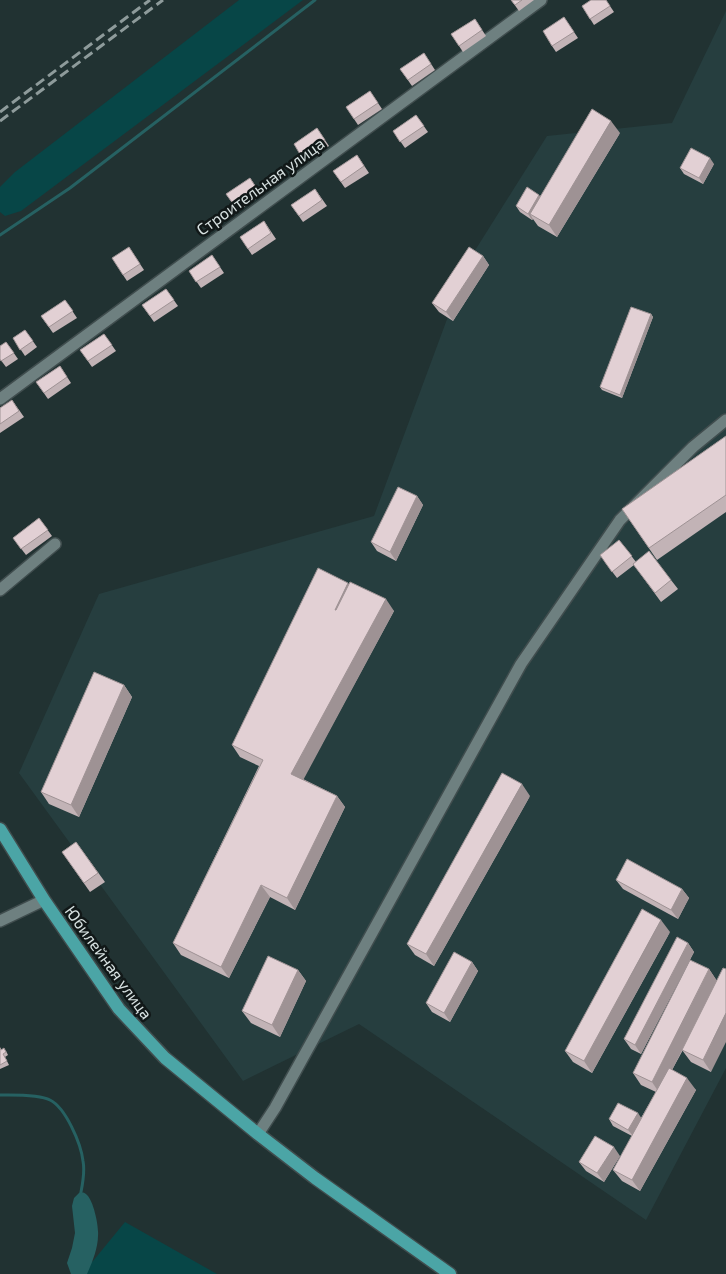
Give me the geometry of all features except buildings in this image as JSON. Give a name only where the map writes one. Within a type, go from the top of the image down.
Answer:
[{"type":"main road","name":"Юбилейная улица","points":[[0,829],[44,900],[119,1009],[165,1058],[315,1178],[450,1274]]},
{"type":"street","name":"Строительная улица","points":[[0,399],[540,0]]},
{"type":"street","points":[[258,1134],[275,1108],[521,664],[620,520],[693,447],[726,420]]},
{"type":"street","points":[[0,590],[55,544]]},
{"type":"street","points":[[0,921],[44,900]]},
{"type":"shaded area","points":[[239,0],[303,0],[21,211],[5,216],[0,212],[0,187],[15,172]]},
{"type":"shaded area","points":[[726,11],[726,1068],[646,1220],[359,1024],[243,1081],[19,773],[99,594],[374,516],[469,260],[547,136],[672,123]]},
{"type":"shaded area","points":[[80,1192],[86,1194],[92,1203],[97,1221],[98,1241],[87,1274],[71,1274],[67,1263],[75,1233],[72,1206],[74,1198]]},
{"type":"shaded area","points":[[125,1222],[217,1274],[75,1274],[93,1261]]},
{"type":"waterway","points":[[0,235],[70,188],[315,0]]},
{"type":"waterway","points":[[0,1095],[26,1095],[45,1098],[56,1104],[62,1111],[72,1127],[82,1154],[84,1173],[81,1192]]},
{"type":"railway","points":[[0,112],[150,0]]},
{"type":"railway","points":[[0,121],[163,0]]}]
